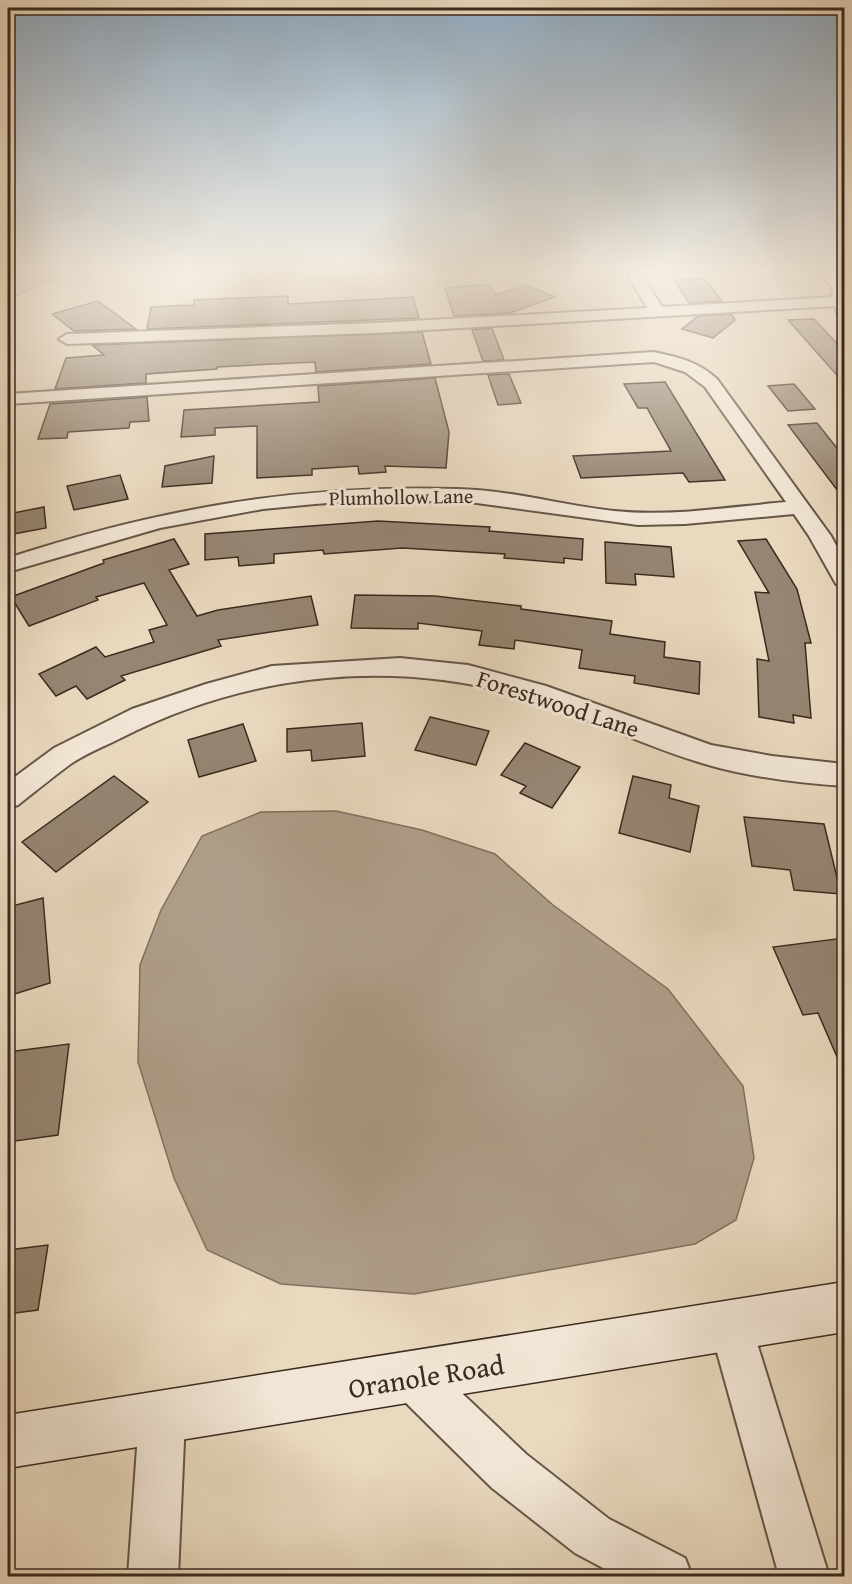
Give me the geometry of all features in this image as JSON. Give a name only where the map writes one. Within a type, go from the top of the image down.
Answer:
[{"type":"street","points":[[8,399],[654,357],[684,364],[702,373],[801,507],[844,579]]},
{"type":"street","name":"Plumhollow Lane","points":[[8,565],[118,530],[190,514],[253,504],[368,494],[477,496],[616,517],[662,519],[801,507]]},
{"type":"street","name":"Forestwood Lane","points":[[8,797],[64,755],[141,716],[215,690],[272,675],[339,669],[400,667],[468,674],[546,695],[708,755],[772,767],[844,775]]},
{"type":"street","name":"Oranole Road","points":[[8,1442],[844,1308]]},
{"type":"street","points":[[730,1327],[804,1576]]},
{"type":"street","points":[[413,1378],[509,1470],[592,1536],[666,1576]]},
{"type":"street","points":[[153,1576],[162,1419]]},
{"type":"shaded area","points":[[336,811],[422,830],[495,854],[553,905],[668,989],[743,1086],[754,1158],[736,1220],[695,1244],[414,1294],[281,1284],[207,1250],[174,1178],[138,1062],[140,965],[161,910],[202,836],[261,812]]},
{"type":"building","points":[[92,345],[426,345],[431,364],[316,372],[315,362],[217,367],[217,369],[146,374],[146,383],[55,389],[66,358],[104,355]]},
{"type":"building","points":[[477,345],[498,345],[504,360],[483,361]]},
{"type":"building","points":[[810,345],[838,345],[844,351],[844,383]]},
{"type":"building","points":[[509,374],[521,403],[498,405],[488,375]]},
{"type":"building","points":[[435,378],[449,432],[446,468],[385,466],[386,472],[359,474],[358,466],[312,469],[312,475],[257,478],[257,426],[215,428],[215,435],[181,437],[184,410],[319,402],[318,386]]},
{"type":"building","points":[[665,382],[725,480],[689,482],[683,473],[581,478],[573,456],[671,451],[647,408],[638,408],[624,384]]},
{"type":"building","points":[[794,384],[815,409],[788,411],[768,386]]},
{"type":"building","points":[[147,397],[149,421],[130,422],[129,428],[68,432],[67,438],[38,439],[50,404]]},
{"type":"building","points":[[817,423],[844,457],[844,499],[788,425]]},
{"type":"building","points":[[214,456],[212,483],[162,487],[165,466]]},
{"type":"building","points":[[120,475],[128,499],[74,510],[67,486]]},
{"type":"building","points":[[44,507],[46,528],[8,535],[8,514]]},
{"type":"building","points":[[378,521],[490,527],[489,531],[583,539],[582,560],[564,558],[564,563],[504,558],[505,554],[402,548],[324,554],[323,550],[274,554],[274,563],[239,566],[238,557],[205,560],[205,534]]},
{"type":"building","points":[[174,539],[189,564],[169,570],[197,616],[218,610],[311,596],[318,625],[218,640],[221,646],[121,676],[125,680],[87,699],[76,686],[56,696],[39,674],[96,647],[105,657],[154,642],[149,630],[167,625],[144,583],[96,597],[98,600],[29,626],[11,597],[104,563],[103,560]]},
{"type":"building","points":[[766,539],[797,589],[811,643],[805,643],[811,718],[793,715],[794,723],[759,717],[757,659],[769,661],[755,592],[769,593],[738,541]]},
{"type":"building","points":[[605,542],[671,547],[674,577],[635,574],[636,585],[606,583]]},
{"type":"building","points":[[355,595],[435,596],[521,606],[521,609],[612,621],[610,634],[665,642],[664,657],[700,662],[699,694],[634,683],[635,676],[579,668],[582,650],[515,640],[514,649],[479,645],[482,631],[418,623],[418,629],[351,628]]},
{"type":"building","points":[[430,717],[489,731],[476,765],[415,750]]},
{"type":"building","points":[[362,723],[365,756],[312,761],[311,750],[287,752],[287,729]]},
{"type":"building","points":[[243,724],[256,761],[199,777],[188,740]]},
{"type":"building","points":[[525,743],[580,767],[552,808],[520,793],[526,786],[501,775]]},
{"type":"building","points":[[114,776],[148,802],[56,872],[22,842]]},
{"type":"building","points":[[633,776],[671,785],[669,798],[699,806],[690,852],[619,833]]},
{"type":"building","points":[[744,817],[824,824],[841,894],[794,890],[790,870],[752,866]]},
{"type":"building","points":[[43,898],[50,983],[8,996],[8,907]]},
{"type":"building","points":[[844,938],[844,1073],[818,1013],[803,1015],[773,947]]},
{"type":"building","points":[[69,1044],[58,1135],[8,1142],[8,1052]]},
{"type":"building","points":[[48,1245],[38,1310],[8,1314],[8,1250]]}]
